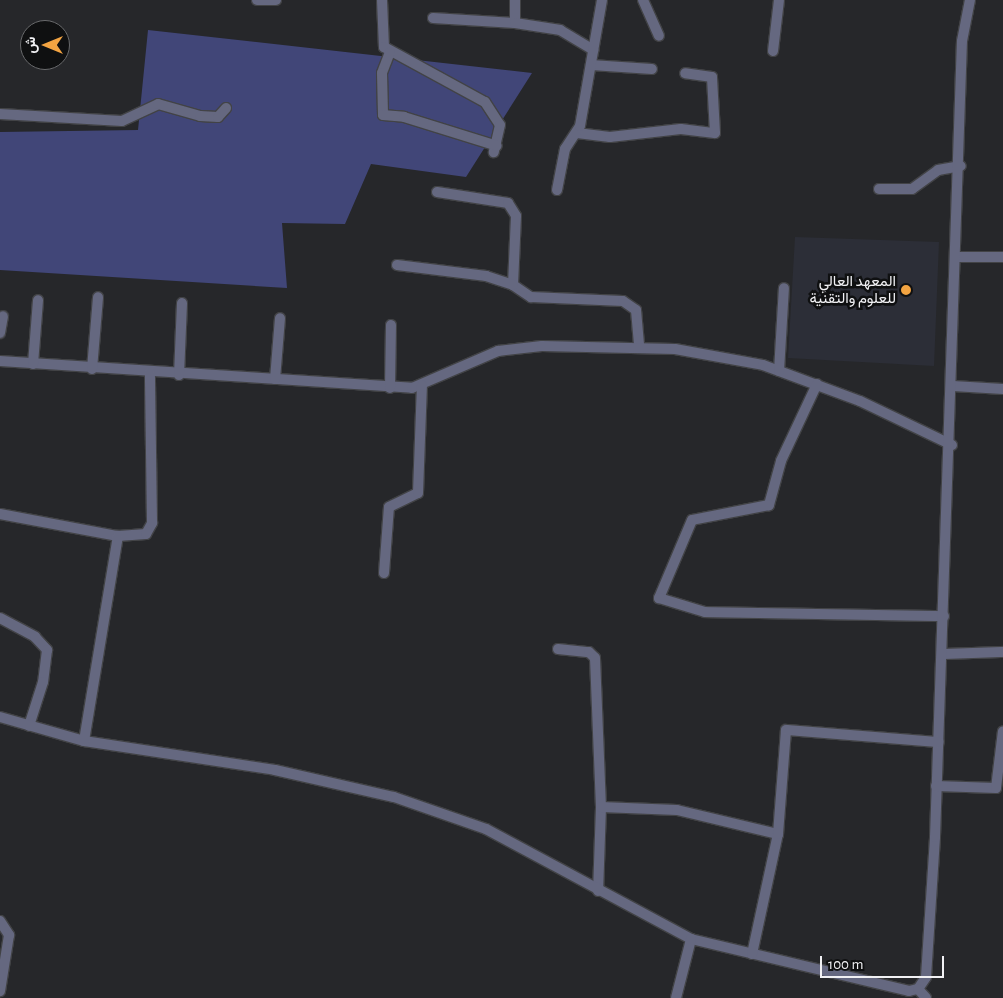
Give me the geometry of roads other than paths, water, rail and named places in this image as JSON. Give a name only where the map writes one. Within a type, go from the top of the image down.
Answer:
[{"type":"street","points":[[257,0],[276,0]]},
{"type":"street","points":[[382,0],[382,41],[390,52],[485,102],[500,125],[496,149],[404,117],[383,115],[382,73],[390,52]]},
{"type":"street","points":[[515,0],[516,23]]},
{"type":"street","points":[[557,190],[564,149],[577,133],[602,0]]},
{"type":"street","points":[[643,0],[659,36]]},
{"type":"street","points":[[773,51],[779,0]]},
{"type":"street","points":[[0,717],[84,741],[275,770],[394,797],[486,829],[598,891],[691,939],[908,991],[918,989],[925,980],[930,926],[952,445],[961,166],[962,41],[970,0]]},
{"type":"street","points":[[433,18],[516,23],[560,30],[594,50]]},
{"type":"street","points":[[591,65],[652,69]]},
{"type":"street","points":[[577,133],[610,137],[681,129],[715,133],[712,77],[684,73]]},
{"type":"street","points":[[0,114],[122,121],[158,104],[200,116],[218,116],[226,108]]},
{"type":"street","points":[[879,189],[912,189],[938,170],[961,166]]},
{"type":"street","points":[[437,192],[500,201],[514,208],[513,286]]},
{"type":"street","points":[[958,257],[1003,257]]},
{"type":"street","points":[[397,265],[486,276],[513,286],[531,297],[623,301],[636,310],[639,347]]},
{"type":"street","points":[[779,370],[784,288]]},
{"type":"street","points":[[92,369],[98,297]]},
{"type":"street","points":[[33,364],[38,300]]},
{"type":"street","points":[[179,374],[182,302]]},
{"type":"street","points":[[0,333],[3,316]]},
{"type":"street","points":[[275,380],[280,318]]},
{"type":"street","points":[[390,388],[392,325]]},
{"type":"street","points":[[0,361],[92,369],[390,388],[422,385],[498,351],[542,346],[639,347],[728,355],[779,370],[816,384],[952,445]]},
{"type":"street","points":[[0,514],[118,536],[146,534],[152,523],[150,373]]},
{"type":"street","points":[[816,384],[781,461],[769,505],[692,520],[659,598],[705,612],[944,616]]},
{"type":"street","points":[[384,573],[389,507],[418,494],[422,385]]},
{"type":"street","points":[[953,386],[1003,389]]},
{"type":"street","points":[[84,741],[118,536]]},
{"type":"street","points":[[0,618],[35,637],[47,650],[43,682],[29,726]]},
{"type":"street","points":[[558,648],[589,652],[595,658],[601,807],[598,891]]},
{"type":"street","points":[[942,654],[1003,652]]},
{"type":"street","points":[[752,954],[778,834],[786,730],[939,742]]},
{"type":"street","points":[[936,786],[996,788],[1003,731]]},
{"type":"street","points":[[601,807],[677,810],[778,834]]},
{"type":"street","points":[[0,921],[9,935],[0,991]]},
{"type":"street","points":[[676,998],[691,939]]},
{"type":"street","points":[[918,989],[926,998]]},
{"type":"place","name":"المعهد العالي للعلوم والتقنية","points":[[906,290]]}]
